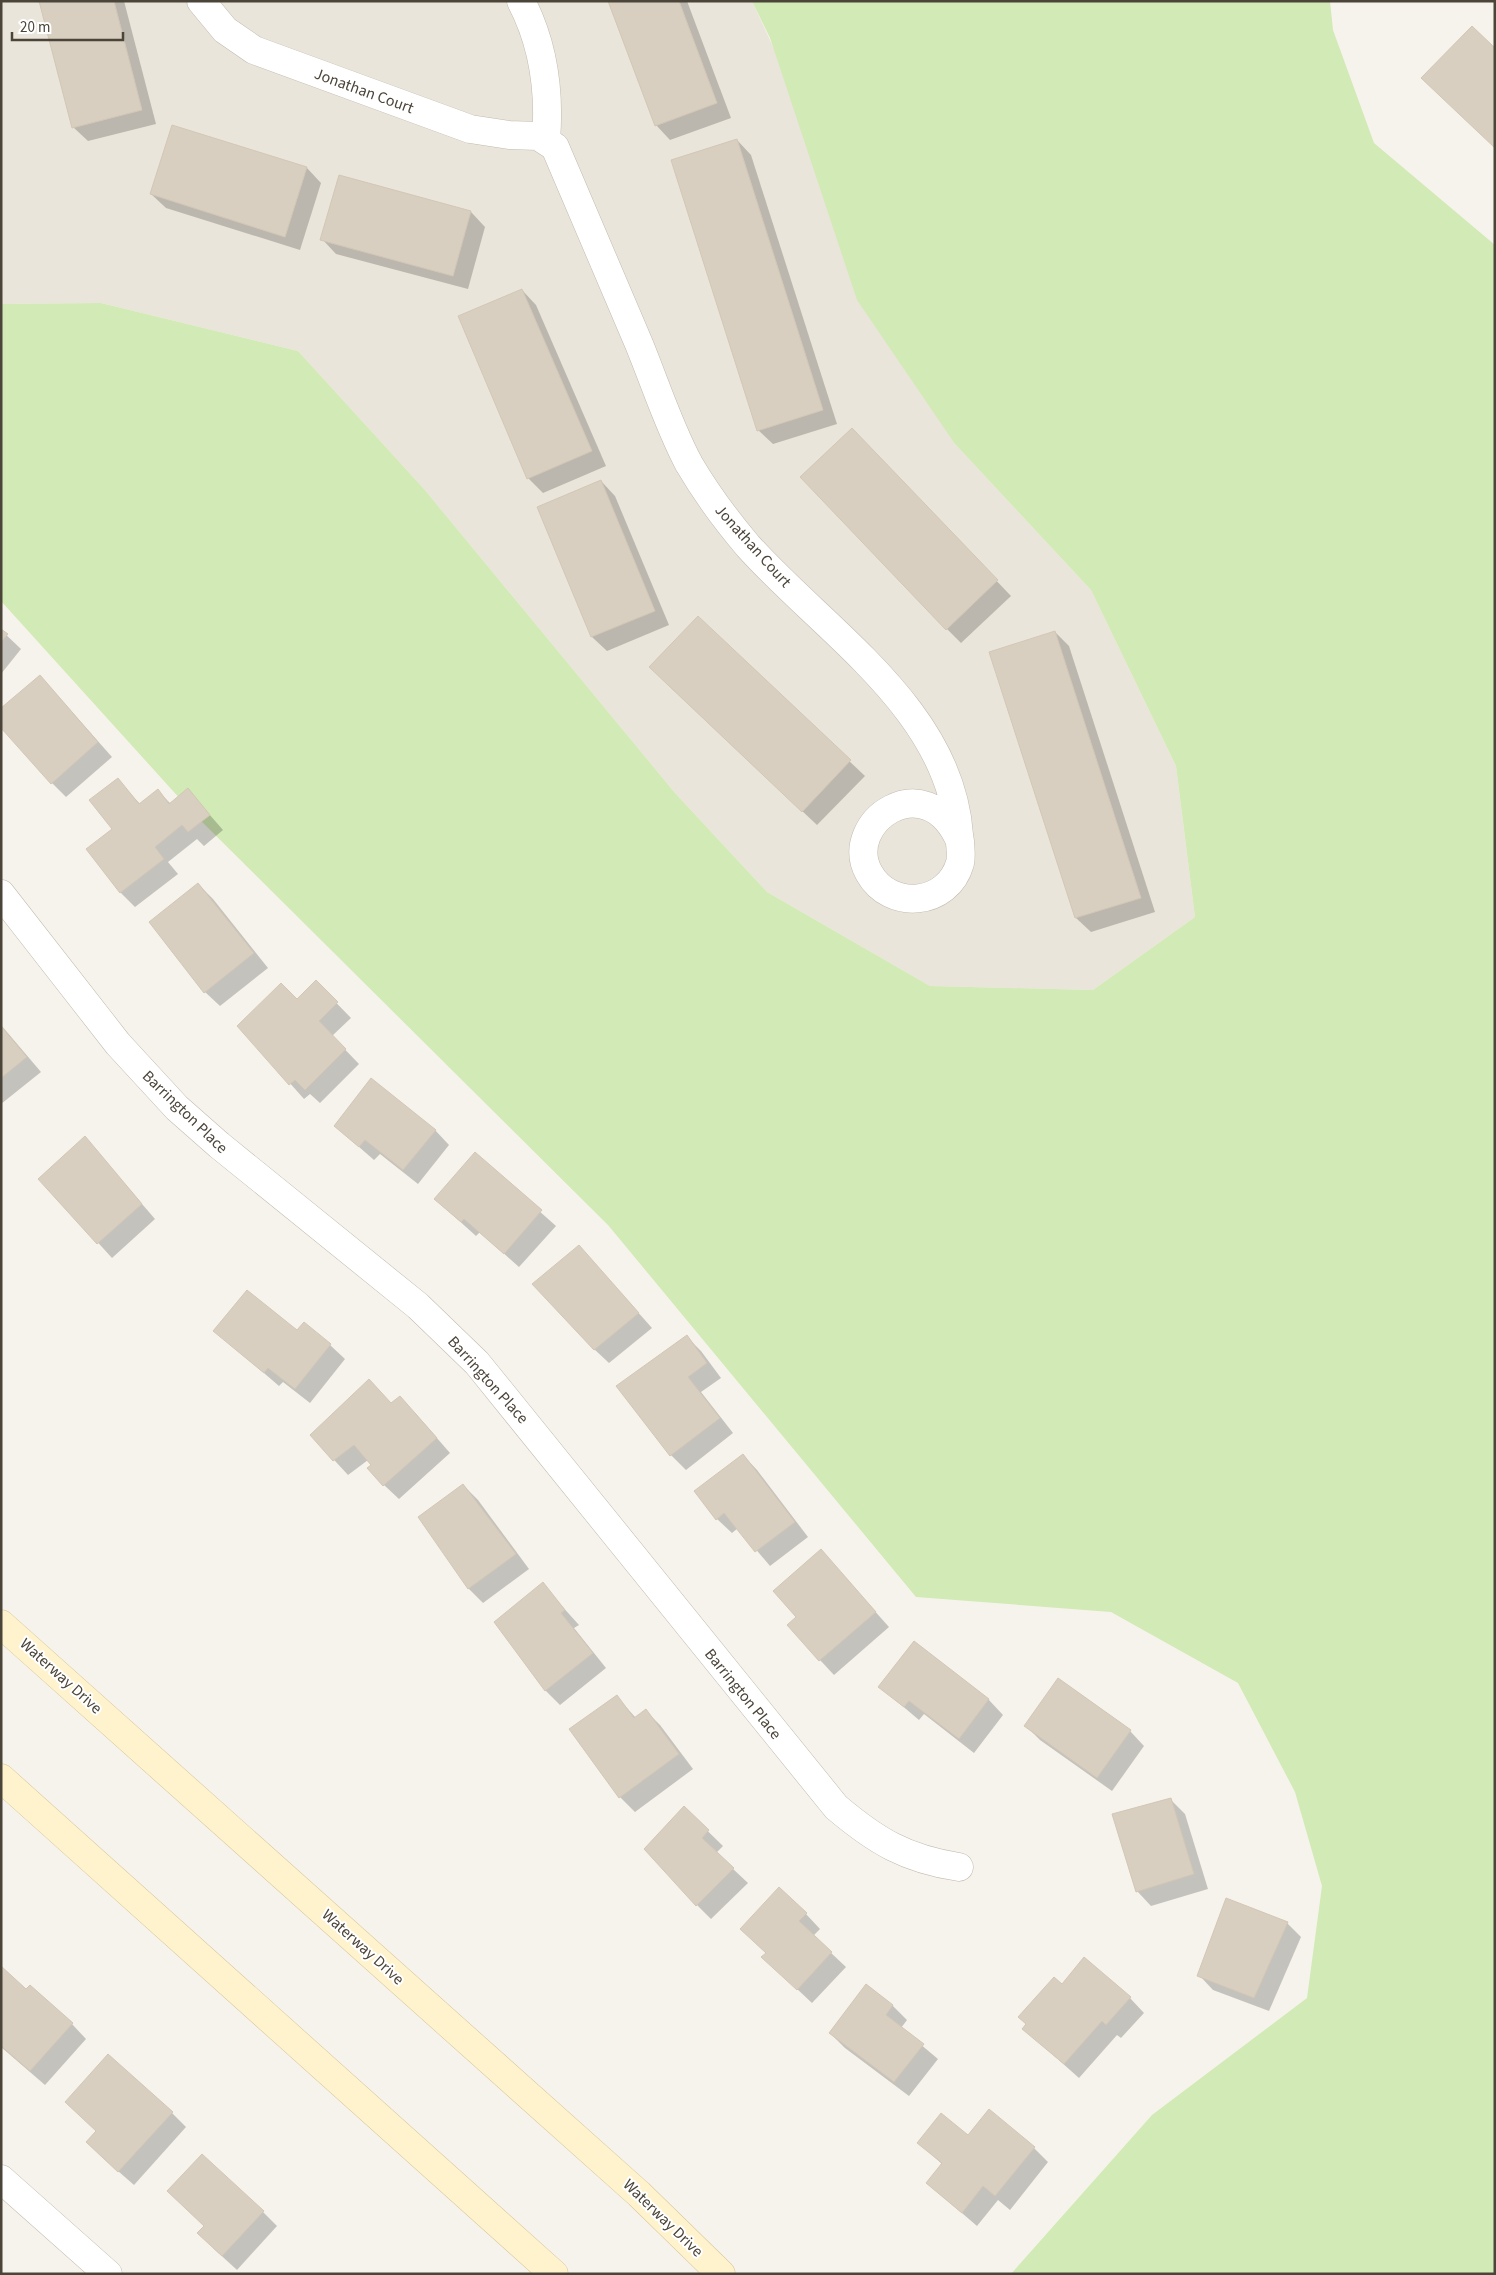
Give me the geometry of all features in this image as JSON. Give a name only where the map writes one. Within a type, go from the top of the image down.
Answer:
[{"type":"main road","name":"Waterway Drive","points":[[1,1624],[639,2194],[721,2274]]},
{"type":"main road","points":[[1,1778],[554,2274]]},
{"type":"street","name":"Jonathan Court","points":[[201,1],[225,30],[254,50],[470,129],[509,135],[538,136],[555,147],[689,462],[720,512],[750,548],[905,703],[939,758],[956,810],[960,841]]},
{"type":"street","points":[[521,1],[531,20],[540,46],[548,93],[546,140]]},
{"type":"street","name":"Barrington Place","points":[[1,894],[118,1044],[177,1108],[219,1145],[418,1306],[477,1363],[836,1807],[869,1835],[900,1852],[941,1864],[959,1867]]},
{"type":"street","points":[[1,2179],[108,2274]]},
{"type":"shaded area","points":[[1,1],[752,1],[955,444],[1091,590],[1176,766],[1195,917],[1093,990],[930,986],[767,892],[675,793],[424,489],[298,351],[101,303],[1,304]]},
{"type":"green space","points":[[752,1],[1330,1],[1333,30],[1374,143],[1495,245],[1495,2274],[1011,2274],[1152,2115],[1307,1998],[1322,1886],[1295,1792],[1238,1683],[1111,1612],[916,1597],[608,1225],[192,812],[1,601],[1,304],[101,303],[298,351],[424,489],[675,793],[767,892],[930,986],[1093,990],[1195,917],[1176,766],[1091,590],[955,444],[857,300],[770,38]]},
{"type":"building","points":[[39,1],[114,1],[142,110],[72,128]]},
{"type":"building","points":[[608,1],[679,1],[717,103],[655,126]]},
{"type":"building","points":[[1472,26],[1495,48],[1495,148],[1421,78]]},
{"type":"building","points":[[172,125],[307,167],[285,237],[150,194]]},
{"type":"building","points":[[737,139],[823,410],[757,431],[671,160]]},
{"type":"building","points":[[339,175],[471,211],[453,276],[320,240]]},
{"type":"building","points":[[522,289],[592,451],[527,479],[458,316]]},
{"type":"building","points":[[852,428],[998,580],[946,630],[800,477]]},
{"type":"building","points":[[601,480],[655,611],[591,637],[537,507]]},
{"type":"building","points":[[698,616],[851,760],[802,812],[649,667]]},
{"type":"building","points":[[1,629],[8,634],[1,642]]},
{"type":"building","points":[[1055,631],[1141,898],[1075,918],[989,652]]},
{"type":"building","points":[[40,675],[98,742],[51,784],[1,728],[1,708]]},
{"type":"building","points":[[118,778],[139,804],[158,789],[169,804],[188,788],[210,815],[188,832],[182,825],[155,847],[164,859],[120,893],[86,849],[112,829],[89,800]]},
{"type":"building","points":[[198,883],[254,953],[204,993],[149,922]]},
{"type":"building","points":[[316,980],[338,1002],[319,1021],[346,1049],[305,1090],[295,1080],[289,1085],[237,1026],[281,983],[297,999]]},
{"type":"building","points":[[1,1026],[27,1057],[1,1078]]},
{"type":"building","points":[[371,1078],[436,1130],[403,1170],[365,1140],[359,1147],[334,1126]]},
{"type":"building","points":[[85,1136],[142,1204],[97,1244],[38,1179]]},
{"type":"building","points":[[475,1152],[542,1210],[504,1254],[464,1219],[461,1222],[434,1199]]},
{"type":"building","points":[[579,1245],[639,1313],[594,1350],[532,1284]]},
{"type":"building","points":[[247,1290],[297,1330],[304,1322],[331,1344],[295,1389],[268,1368],[264,1373],[213,1331]]},
{"type":"building","points":[[687,1335],[707,1363],[688,1377],[720,1418],[670,1456],[616,1386]]},
{"type":"building","points":[[369,1379],[391,1403],[400,1396],[437,1438],[383,1486],[367,1468],[371,1465],[354,1445],[333,1461],[310,1435]]},
{"type":"building","points":[[743,1454],[795,1522],[755,1552],[724,1513],[716,1520],[694,1491]]},
{"type":"building","points":[[463,1484],[516,1554],[468,1589],[418,1517]]},
{"type":"building","points":[[821,1549],[876,1612],[819,1661],[787,1625],[796,1617],[773,1591]]},
{"type":"building","points":[[543,1582],[565,1610],[561,1613],[593,1653],[545,1691],[494,1622]]},
{"type":"building","points":[[914,1641],[989,1699],[959,1739],[909,1701],[904,1707],[878,1687]]},
{"type":"building","points":[[1058,1678],[1131,1730],[1097,1778],[1024,1726]]},
{"type":"building","points":[[617,1695],[634,1718],[646,1709],[679,1754],[619,1798],[569,1729]]},
{"type":"building","points":[[1171,1798],[1194,1874],[1136,1892],[1112,1814]]},
{"type":"building","points":[[684,1806],[709,1830],[702,1838],[734,1868],[696,1906],[644,1849]]},
{"type":"building","points":[[779,1887],[807,1913],[799,1921],[832,1952],[797,1990],[761,1957],[766,1953],[740,1929]]},
{"type":"building","points":[[1226,1898],[1288,1922],[1254,1998],[1197,1976]]},
{"type":"building","points":[[1084,1957],[1131,1997],[1106,2025],[1102,2021],[1064,2064],[1022,2029],[1026,2024],[1018,2017],[1054,1977],[1062,1984]]},
{"type":"building","points":[[1,1966],[26,1989],[30,1985],[73,2023],[30,2071],[1,2046]]},
{"type":"building","points":[[866,1984],[893,2005],[886,2015],[924,2044],[894,2082],[829,2033]]},
{"type":"building","points":[[108,2054],[173,2112],[118,2172],[86,2142],[96,2131],[65,2102]]},
{"type":"building","points":[[989,2109],[1035,2147],[995,2196],[983,2186],[962,2213],[926,2183],[942,2163],[917,2143],[941,2113],[968,2135]]},
{"type":"building","points":[[202,2154],[264,2211],[222,2256],[197,2233],[204,2226],[167,2191]]}]
